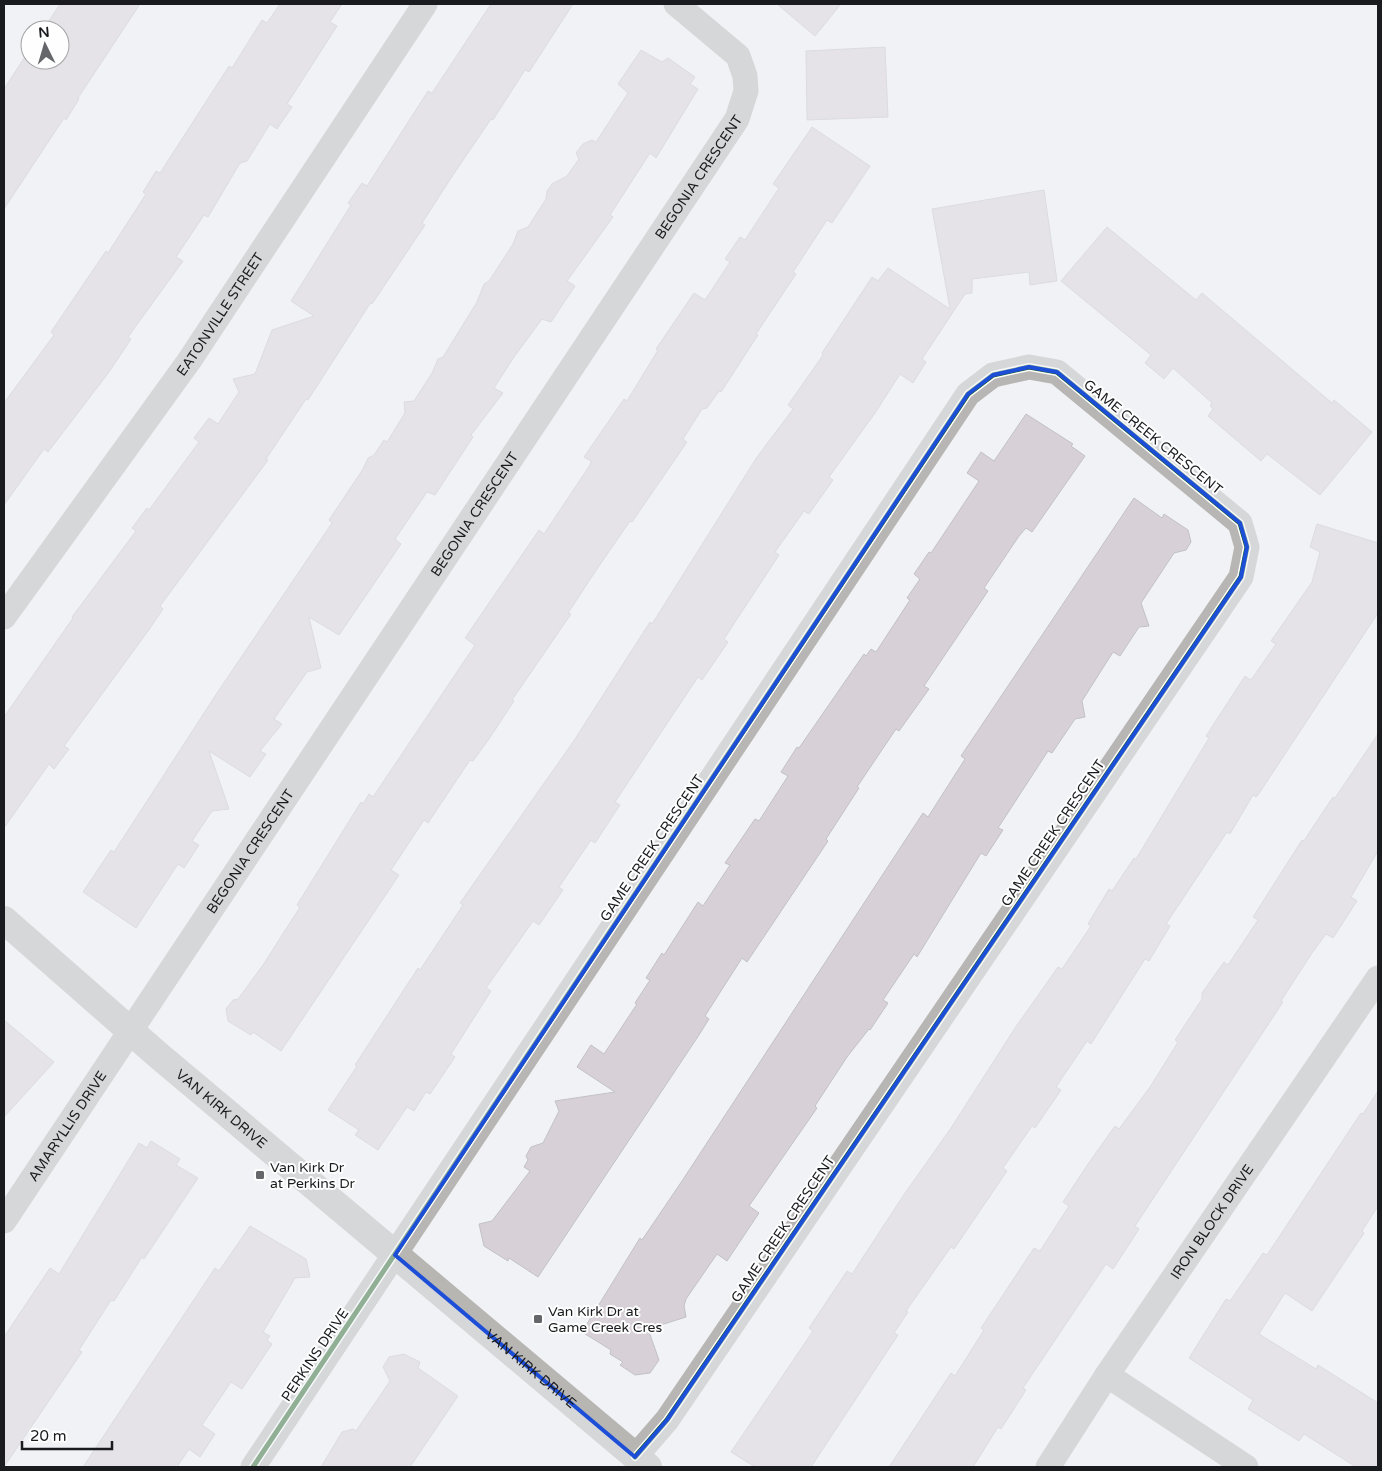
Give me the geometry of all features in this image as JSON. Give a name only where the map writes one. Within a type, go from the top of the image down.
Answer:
[{"type":"street","name":"EATONVILLE STREET","points":[[4,617],[189,361],[426,4]]},
{"type":"street","name":"BEGONIA CRESCENT","points":[[130,1030],[737,119],[746,91],[745,76],[738,56],[676,4]]},
{"type":"street","name":"GAME CREEK CRESCENT","points":[[395,1255],[968,394],[992,375],[1028,367],[1056,372],[1240,523],[1247,547],[1241,577],[667,1420],[641,1462]]},
{"type":"street","name":"VAN KIRK DRIVE","points":[[4,920],[130,1030],[641,1462]]},
{"type":"street","name":"IRON BLOCK DRIVE","points":[[1048,1467],[1107,1375],[1378,978]]},
{"type":"street","name":"AMARYLLIS DRIVE","points":[[4,1221],[130,1030]]},
{"type":"street","name":"PERKINS DRIVE","points":[[253,1467],[395,1255]]},
{"type":"street","points":[[1107,1375],[1246,1467]]},
{"type":"highlighted area","points":[[1029,367],[1057,372],[1240,523],[1247,547],[1241,577],[667,1420],[635,1457],[395,1255],[968,394],[993,375]]},
{"type":"building","points":[[60,4],[140,4],[78,98],[66,120],[64,118],[4,209],[4,89],[20,64],[20,70],[70,70],[70,20],[50,20]]},
{"type":"building","points":[[280,4],[342,4],[330,22],[337,26],[287,104],[292,107],[277,129],[270,124],[247,161],[240,163],[208,217],[204,215],[176,257],[183,261],[128,337],[131,339],[109,372],[48,452],[44,449],[4,505],[4,403],[54,335],[51,332],[106,251],[108,253],[146,194],[143,192],[156,171],[160,173],[229,66],[232,68],[262,20],[267,23]]},
{"type":"building","points":[[491,4],[573,4],[529,72],[525,70],[493,120],[491,119],[453,175],[422,223],[425,225],[372,304],[371,302],[308,400],[306,399],[266,459],[268,460],[160,606],[163,609],[148,631],[64,746],[69,749],[54,769],[49,764],[4,828],[4,717],[72,617],[136,531],[132,528],[147,508],[149,510],[199,442],[194,438],[209,418],[218,424],[239,392],[233,379],[255,374],[272,330],[314,316],[291,301],[351,205],[348,203],[362,183],[367,186],[428,91],[432,93]]},
{"type":"building","points":[[777,4],[841,4],[815,36]]},
{"type":"building","points":[[885,47],[888,117],[807,120],[806,51]]},
{"type":"building","points":[[641,50],[662,62],[668,58],[695,77],[690,84],[698,89],[656,158],[650,153],[610,215],[613,217],[567,281],[575,286],[551,322],[542,319],[514,357],[494,388],[503,393],[471,435],[473,437],[435,495],[427,492],[395,539],[401,544],[339,635],[309,617],[321,668],[307,672],[274,719],[282,724],[260,751],[266,754],[250,777],[209,751],[229,809],[212,811],[192,841],[199,845],[184,868],[178,864],[136,928],[83,892],[111,850],[114,852],[217,693],[332,523],[329,520],[363,469],[368,458],[374,455],[384,440],[387,442],[405,413],[404,402],[414,401],[432,373],[438,359],[443,357],[477,302],[484,284],[489,281],[513,244],[518,231],[528,227],[546,199],[547,191],[552,184],[567,176],[579,159],[576,153],[583,144],[592,140],[596,142],[628,93],[618,84]]},
{"type":"building","points":[[812,127],[870,166],[832,223],[827,220],[793,272],[796,274],[756,334],[758,335],[721,392],[719,391],[707,408],[702,409],[683,439],[687,442],[597,569],[568,613],[571,614],[512,700],[514,701],[489,739],[473,761],[470,760],[428,823],[424,820],[391,870],[399,875],[281,1051],[253,1032],[251,1035],[228,1021],[226,1009],[233,1000],[238,999],[263,965],[300,907],[297,905],[361,802],[363,804],[369,794],[373,797],[475,645],[465,638],[539,530],[544,534],[590,465],[591,461],[584,457],[624,399],[627,401],[658,350],[656,349],[694,293],[705,300],[730,262],[725,259],[740,237],[745,240],[779,188],[773,184]]},
{"type":"building","points":[[1044,190],[1057,281],[1030,285],[1029,272],[972,279],[972,293],[965,294],[922,359],[926,362],[913,383],[900,374],[875,413],[829,477],[833,480],[809,514],[804,511],[775,552],[779,555],[724,639],[728,642],[702,680],[698,677],[615,802],[620,805],[595,843],[591,840],[559,887],[563,890],[539,925],[533,921],[486,988],[491,991],[451,1054],[455,1057],[430,1094],[426,1092],[414,1111],[407,1107],[378,1150],[355,1135],[359,1130],[328,1110],[357,1066],[355,1065],[418,968],[420,970],[463,905],[460,903],[573,742],[650,622],[652,624],[757,457],[793,409],[788,405],[823,355],[822,353],[872,277],[878,281],[888,268],[950,309],[932,209]]},
{"type":"building","points":[[1107,227],[1196,300],[1202,293],[1332,403],[1334,400],[1372,432],[1320,495],[1267,454],[1261,461],[1208,416],[1213,409],[1210,406],[1212,403],[1173,368],[1164,379],[1145,363],[1151,355],[1061,281]]},
{"type":"building","points":[[1026,414],[1073,444],[1071,446],[1085,456],[1032,532],[1026,528],[1019,536],[984,588],[988,591],[924,686],[929,689],[899,731],[896,729],[857,787],[859,788],[826,839],[828,841],[747,962],[742,958],[705,1016],[709,1019],[697,1038],[538,1277],[509,1258],[508,1261],[484,1246],[479,1224],[492,1221],[530,1171],[524,1167],[528,1160],[526,1156],[531,1147],[543,1143],[559,1111],[555,1101],[615,1092],[577,1067],[591,1045],[604,1054],[637,1004],[635,1003],[650,980],[646,978],[662,953],[664,955],[698,902],[703,906],[730,865],[725,863],[755,819],[759,821],[788,776],[781,772],[797,747],[799,748],[864,654],[866,656],[871,649],[876,652],[910,600],[907,598],[920,579],[914,574],[929,552],[931,553],[979,481],[967,473],[981,452],[994,461]]},
{"type":"building","points":[[1134,498],[1162,518],[1164,514],[1188,530],[1191,542],[1186,550],[1174,553],[1141,603],[1149,626],[1139,627],[1120,656],[1113,652],[1082,701],[1085,717],[1075,719],[1052,753],[1048,751],[998,828],[1003,830],[986,856],[981,853],[917,957],[914,954],[883,1000],[888,1003],[870,1030],[847,1057],[815,1106],[817,1108],[749,1206],[759,1213],[727,1261],[717,1254],[686,1299],[684,1306],[686,1317],[648,1329],[659,1360],[650,1373],[635,1375],[620,1365],[623,1362],[610,1354],[611,1350],[582,1332],[640,1238],[642,1240],[682,1181],[923,813],[928,817],[965,759],[961,756]]},
{"type":"building","points":[[1317,524],[1378,543],[1378,613],[1258,795],[1256,797],[1253,795],[1230,834],[1227,832],[1166,924],[1170,926],[1149,961],[1145,959],[1091,1044],[1087,1041],[1056,1087],[1061,1090],[1035,1128],[1032,1126],[1003,1168],[1007,1171],[954,1249],[951,1247],[906,1311],[908,1312],[894,1333],[898,1335],[811,1467],[755,1467],[731,1452],[813,1331],[809,1328],[847,1271],[852,1274],[905,1193],[951,1128],[1015,1028],[1058,967],[1062,969],[1091,926],[1088,924],[1109,889],[1112,891],[1134,858],[1136,859],[1209,738],[1206,736],[1245,676],[1251,680],[1276,644],[1271,641],[1312,582],[1320,552],[1310,547]]},
{"type":"building","points":[[1378,734],[1378,851],[1351,897],[1357,901],[1333,938],[1326,934],[1312,953],[1281,1001],[1283,1002],[1135,1226],[1139,1229],[1113,1269],[1106,1264],[1023,1388],[1026,1390],[1001,1429],[998,1427],[973,1467],[889,1467],[951,1373],[955,1376],[984,1330],[981,1328],[1034,1248],[1040,1251],[1069,1206],[1063,1202],[1088,1164],[1115,1126],[1119,1129],[1150,1087],[1178,1042],[1175,1040],[1202,999],[1202,993],[1224,962],[1228,965],[1258,920],[1253,917],[1302,840],[1304,841],[1333,797],[1335,798]]},
{"type":"building","points":[[4,1020],[54,1062],[4,1117]]},
{"type":"building","points":[[1378,1091],[1378,1206],[1362,1231],[1364,1233],[1312,1311],[1285,1293],[1259,1334],[1316,1369],[1318,1365],[1378,1403],[1378,1467],[1356,1467],[1304,1434],[1299,1441],[1248,1409],[1253,1400],[1189,1358],[1226,1299],[1230,1301],[1263,1253],[1267,1255],[1361,1113],[1363,1114]]},
{"type":"building","points":[[151,1141],[180,1159],[176,1165],[198,1178],[144,1259],[142,1257],[114,1301],[111,1300],[79,1350],[82,1352],[4,1467],[4,1337],[50,1268],[59,1274],[139,1143],[147,1148]]},
{"type":"building","points":[[250,1226],[306,1259],[310,1277],[295,1278],[263,1332],[270,1336],[267,1340],[272,1344],[242,1389],[231,1382],[202,1425],[215,1434],[200,1457],[189,1449],[177,1467],[83,1467],[215,1268],[219,1271]]},
{"type":"building","points":[[404,1354],[420,1362],[418,1368],[458,1396],[410,1467],[321,1467],[342,1432],[353,1429],[356,1431],[390,1381],[383,1367],[389,1357]]},
{"type":"cycle path","points":[[253,1467],[968,394],[993,375],[1029,367],[1057,372],[1240,523],[1247,547],[1241,577],[667,1420],[635,1457]]},
{"type":"place","name":"Van Kirk Dr at Perkins Dr","points":[[260,1175]]},
{"type":"place","name":"Van Kirk Dr at Game Creek Cres","points":[[538,1319]]}]
